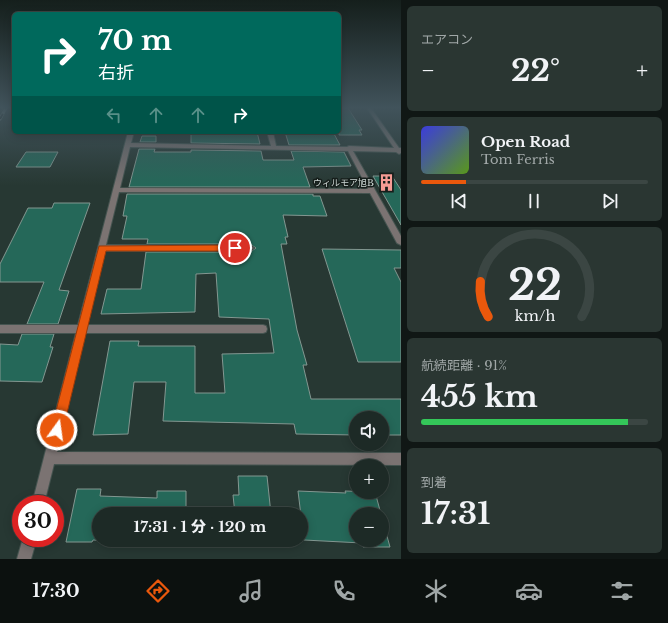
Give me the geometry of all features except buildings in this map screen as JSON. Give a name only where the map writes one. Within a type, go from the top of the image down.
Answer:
[{"type":"street","points":[[40,495],[131,134]]},
{"type":"street","points":[[271,134],[274,147]]},
{"type":"street","points":[[388,134],[400,151]]},
{"type":"street","points":[[128,145],[349,148],[400,151]]},
{"type":"street","points":[[349,148],[401,243]]},
{"type":"street","points":[[117,190],[373,191]]},
{"type":"street","points":[[102,248],[250,248]]},
{"type":"street","points":[[0,330],[263,329]]},
{"type":"street","points":[[50,458],[401,459]]},
{"type":"street","points":[[24,559],[27,547]]},
{"type":"place","name":"ウィルモア旭B","points":[[387,183]]},
{"type":"route","points":[[57,430],[102,248],[235,248]]}]
